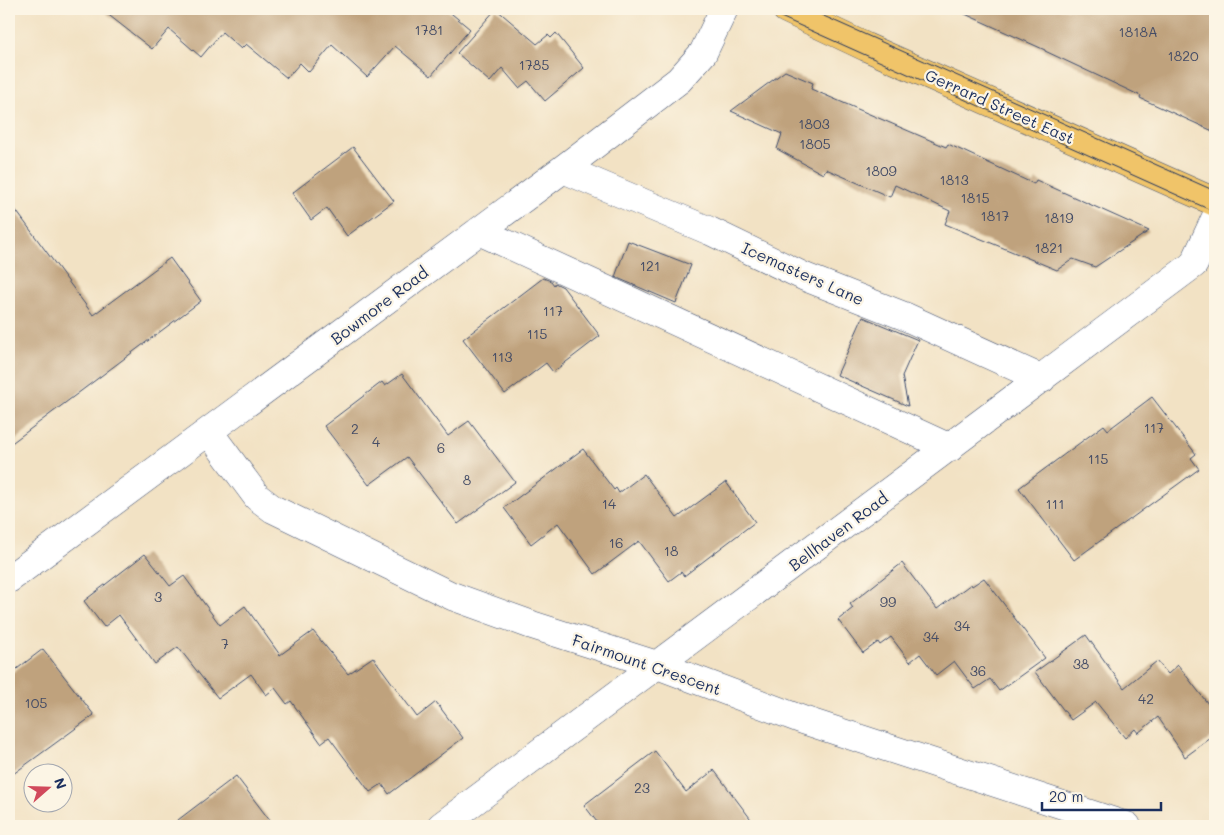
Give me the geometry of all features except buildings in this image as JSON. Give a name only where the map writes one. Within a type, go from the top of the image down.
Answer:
[{"type":"main road","name":"Gerrard Street East","points":[[786,9],[866,47],[1215,202]]},
{"type":"street","name":"Bowmore Road","points":[[9,579],[564,169],[678,80],[703,54],[724,9]]},
{"type":"street","name":"Icemasters Lane","points":[[564,169],[710,231],[805,277],[904,316],[1042,379]]},
{"type":"street","name":"Bellhaven Road","points":[[441,826],[950,448],[1194,264],[1215,219]]},
{"type":"street","points":[[479,231],[950,448]]},
{"type":"street","name":"Fairmount Crescent","points":[[209,432],[257,497],[273,509],[452,596],[532,625],[657,665],[803,720],[1128,826]]},
{"type":"tram line","points":[[763,9],[1215,212]]},
{"type":"tram line","points":[[808,9],[1215,191]]}]
